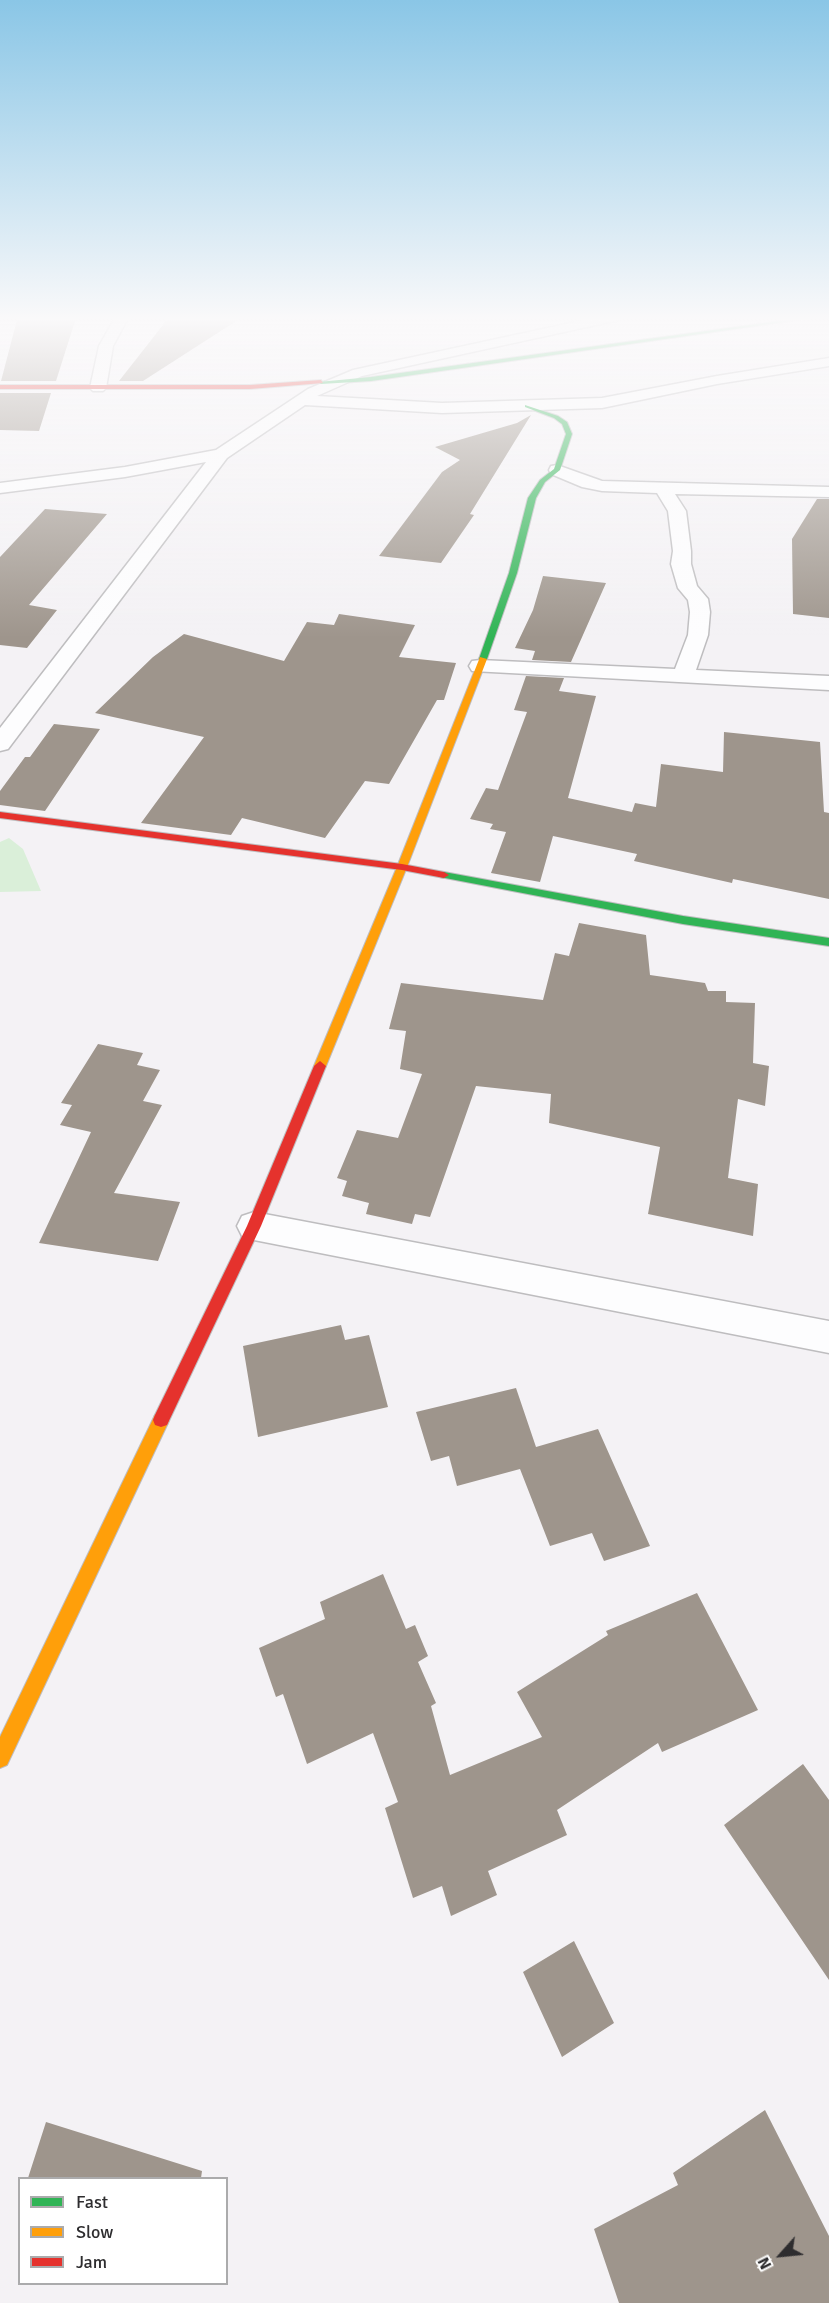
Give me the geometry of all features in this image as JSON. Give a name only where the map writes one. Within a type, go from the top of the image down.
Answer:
[{"type":"street","points":[[0,744],[221,454],[266,423]]},
{"type":"street","points":[[0,1758],[254,1226],[402,867],[480,666],[513,573],[532,498],[542,481],[557,470],[569,434],[565,423]]},
{"type":"street","points":[[0,488],[125,472],[221,454]]},
{"type":"street","points":[[557,470],[588,483],[602,486],[829,492]]},
{"type":"street","points":[[663,489],[676,511],[682,550],[681,564],[688,588],[698,599],[700,612],[698,635],[683,676]]},
{"type":"street","points":[[480,666],[829,683]]},
{"type":"street","points":[[0,815],[402,867],[683,920],[829,942]]},
{"type":"street","points":[[254,1226],[829,1337]]},
{"type":"green space","points":[[9,838],[23,849],[41,891],[0,892],[0,842]]},
{"type":"building","points":[[0,423],[41,423],[39,431],[0,430]]},
{"type":"building","points":[[515,423],[526,423],[470,514],[474,515],[441,563],[379,556],[442,472],[460,460],[435,447]]},
{"type":"building","points":[[817,499],[829,499],[829,618],[793,614],[792,539]]},
{"type":"building","points":[[45,509],[107,514],[29,605],[57,610],[27,648],[0,645],[0,557]]},
{"type":"building","points":[[543,576],[606,583],[571,662],[532,660],[535,651],[515,648],[533,610]]},
{"type":"building","points":[[339,614],[415,625],[399,657],[456,663],[444,700],[437,700],[389,784],[365,781],[325,838],[242,818],[231,835],[141,823],[204,737],[95,713],[153,657],[184,634],[284,661],[307,622],[334,625]]},
{"type":"building","points":[[526,676],[564,678],[559,691],[596,696],[568,798],[632,812],[635,803],[656,807],[661,764],[723,772],[724,732],[820,742],[824,812],[829,813],[829,899],[733,879],[732,883],[634,861],[637,854],[553,836],[540,882],[491,873],[506,832],[490,829],[493,824],[470,819],[486,788],[498,790],[527,712],[514,710]]},
{"type":"building","points":[[54,724],[100,729],[45,811],[0,805],[0,791],[25,757],[30,757]]},
{"type":"building","points":[[579,923],[646,935],[650,975],[705,983],[708,991],[726,991],[726,1002],[755,1003],[753,1063],[769,1066],[765,1106],[738,1099],[728,1178],[758,1184],[753,1236],[648,1214],[660,1147],[549,1123],[551,1094],[476,1086],[430,1217],[415,1214],[412,1224],[366,1214],[369,1203],[342,1196],[347,1181],[337,1178],[357,1130],[398,1138],[422,1074],[400,1069],[406,1031],[389,1029],[401,983],[543,1000],[555,953],[569,956]]},
{"type":"building","points":[[98,1044],[143,1053],[137,1065],[160,1070],[143,1101],[162,1105],[114,1193],[180,1202],[158,1261],[39,1243],[91,1132],[60,1125],[72,1105],[61,1103]]},
{"type":"building","points":[[341,1325],[345,1340],[369,1335],[388,1407],[258,1437],[243,1346]]},
{"type":"building","points":[[516,1388],[536,1447],[598,1429],[650,1546],[604,1561],[592,1533],[550,1546],[520,1469],[457,1486],[449,1456],[431,1461],[416,1412]]},
{"type":"building","points":[[383,1574],[406,1629],[415,1625],[428,1656],[418,1662],[436,1703],[431,1706],[450,1775],[542,1737],[517,1692],[608,1635],[606,1631],[697,1593],[758,1710],[662,1752],[658,1743],[557,1810],[567,1835],[488,1871],[497,1895],[451,1916],[442,1886],[413,1898],[385,1808],[398,1802],[373,1733],[307,1764],[283,1694],[276,1697],[259,1648],[325,1619],[320,1602]]},
{"type":"building","points":[[803,1764],[829,1800],[829,1980],[724,1825]]},
{"type":"building","points":[[574,1941],[614,2023],[562,2057],[523,1972]]},
{"type":"building","points":[[765,2110],[829,2236],[829,2303],[619,2303],[594,2229],[678,2185],[673,2173]]},
{"type":"building","points":[[46,2122],[202,2171],[201,2177],[28,2177]]},
{"type":"traffic: fast","points":[[483,659],[513,573],[532,498],[542,481],[557,470],[569,434],[565,423]]},
{"type":"traffic: fast","points":[[444,875],[683,920],[829,942]]},
{"type":"traffic: slow","points":[[320,1066],[402,867],[483,659]]},
{"type":"traffic: slow","points":[[0,1758],[161,1420]]},
{"type":"traffic: jam","points":[[0,815],[402,867],[444,875]]},
{"type":"traffic: jam","points":[[161,1420],[254,1226],[320,1066]]}]
